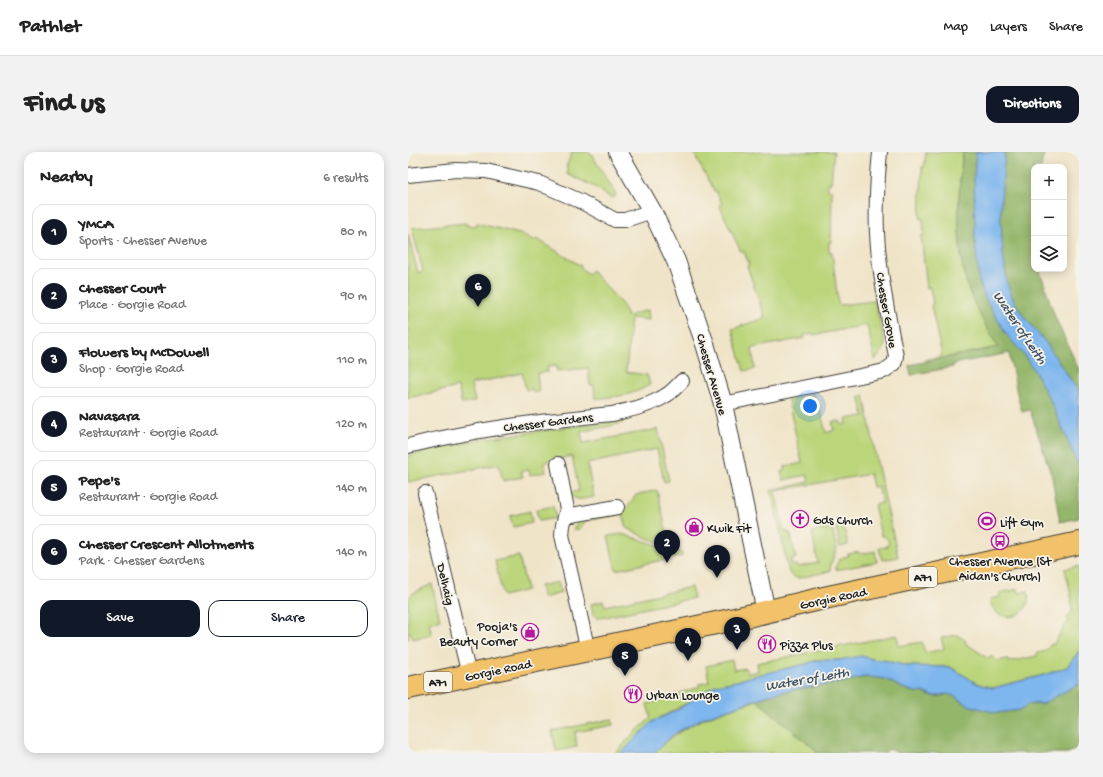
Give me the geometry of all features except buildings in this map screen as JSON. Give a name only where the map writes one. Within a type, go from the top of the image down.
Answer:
[{"type":"main road","name":"Gorgie Road","points":[[408,688],[588,651],[1079,543]]},
{"type":"street","name":"Chesser Avenue","points":[[618,152],[652,211],[676,261],[705,344],[723,404],[766,612]]},
{"type":"street","name":"Chesser Grove","points":[[723,404],[884,371],[894,364],[896,356],[881,276],[878,246],[877,214],[880,152]]},
{"type":"street","points":[[408,175],[456,170],[486,171],[539,183],[580,201],[615,220],[625,220],[652,211]]},
{"type":"street","name":"Chesser Gardens","points":[[408,446],[466,433],[520,424],[618,413],[666,396],[682,382]]},
{"type":"street","points":[[558,464],[567,502],[562,535],[588,651]]},
{"type":"street","name":"Delhaig","points":[[426,493],[468,675]]},
{"type":"street","points":[[566,516],[617,507]]},
{"type":"green space","points":[[572,152],[590,152],[616,196],[611,198],[595,187],[567,174],[568,168],[566,167]]},
{"type":"green space","points":[[693,152],[834,152],[831,183],[828,183],[828,190],[832,190],[831,242],[829,242],[829,252],[832,252],[838,303],[839,305],[875,301],[885,344],[883,351],[875,360],[867,325],[814,335],[813,333],[804,335],[805,338],[752,348],[755,369],[744,371],[732,329],[765,318],[747,266],[749,265],[744,251],[741,252],[719,205],[722,204],[716,191],[714,191]]},
{"type":"green space","points":[[926,152],[963,152],[959,200],[959,235],[963,267],[966,281],[976,307],[999,347],[925,362],[924,360],[942,356],[931,305],[933,304],[930,287],[927,288],[921,236],[924,235],[923,219],[920,219],[922,167],[924,167]]},
{"type":"green space","points":[[963,152],[1044,152],[1042,164],[1031,164],[1031,272],[1040,272],[1055,317],[1079,370],[1079,518],[1060,522],[1052,477],[1030,410],[1022,412],[1009,353],[953,364],[953,367],[911,375],[909,365],[998,347],[980,315],[966,281],[959,234],[960,182]]},
{"type":"green space","points":[[466,223],[466,225],[476,226],[477,223],[527,236],[527,238],[534,241],[537,239],[581,266],[581,268],[588,274],[591,270],[625,308],[624,310],[627,316],[648,310],[649,320],[631,318],[626,372],[647,375],[650,384],[630,394],[595,399],[594,385],[590,385],[588,368],[557,371],[556,366],[547,367],[548,372],[537,373],[539,392],[533,392],[532,389],[526,390],[522,373],[471,384],[475,401],[462,404],[458,387],[408,398],[408,234],[418,273],[423,271],[412,228]]},
{"type":"green space","points":[[813,394],[816,405],[819,405],[826,433],[834,430],[832,422],[840,421],[842,425],[847,424],[846,419],[864,416],[859,396],[864,395],[898,557],[882,560],[879,548],[886,547],[889,543],[884,536],[881,536],[874,505],[882,503],[878,486],[873,487],[870,474],[775,491],[784,531],[790,533],[796,558],[791,559],[792,566],[797,565],[798,567],[818,563],[812,532],[832,528],[837,549],[831,563],[830,571],[798,578],[789,573],[771,490],[809,482],[807,475],[783,480],[781,471],[785,471],[784,467],[802,463],[788,400]]},
{"type":"green space","points":[[622,420],[623,423],[581,432],[583,443],[658,429],[669,481],[664,482],[657,449],[587,464],[594,497],[583,499],[574,498],[568,493],[579,491],[572,456],[544,462],[546,472],[530,475],[529,470],[521,471],[523,477],[503,481],[499,464],[408,482],[408,455],[481,439]]},
{"type":"green space","points":[[657,490],[669,542],[659,542],[626,528],[622,514],[585,521],[580,529],[573,530],[580,517],[626,509],[636,495]]},
{"type":"green space","points":[[553,506],[556,518],[539,521],[536,510]]},
{"type":"green space","points":[[530,511],[532,523],[513,527],[510,516]]},
{"type":"green space","points":[[843,524],[848,545],[840,547],[836,526]]},
{"type":"green space","points":[[622,534],[682,553],[682,556],[616,570],[608,536]]},
{"type":"green space","points":[[875,551],[877,562],[836,570],[838,562],[843,557],[848,556],[848,554],[859,552],[860,554]]},
{"type":"green space","points":[[519,556],[527,590],[503,596],[495,561]]},
{"type":"green space","points":[[1079,566],[1079,651],[1067,667],[1047,674],[993,688],[978,684],[950,667],[907,666],[861,656],[839,660],[817,660],[806,664],[725,683],[652,722],[621,753],[616,753],[631,736],[651,718],[647,704],[699,687],[699,684],[709,682],[706,666],[732,660],[734,670],[746,668],[748,673],[758,671],[757,663],[897,635],[899,646],[922,642],[925,653],[944,649],[941,638],[957,635],[966,641],[965,643],[989,659],[991,656],[998,661],[1007,659],[1008,662],[1037,656],[1037,653],[1046,651],[1051,644],[1053,645],[1069,620],[1067,618],[1072,611],[1072,600],[1065,569]]},
{"type":"green space","points":[[558,582],[561,593],[543,598],[540,586]]},
{"type":"green space","points":[[432,584],[440,620],[429,623],[432,635],[413,639],[411,632],[408,633],[408,599],[413,593]]},
{"type":"green space","points":[[691,587],[694,598],[600,618],[596,618],[593,615],[591,604],[603,601],[605,606]]},
{"type":"green space","points":[[1018,589],[1019,593],[1028,591],[1028,601],[1025,608],[1019,614],[1012,616],[998,614],[993,608],[990,599],[1000,597],[1000,593]]},
{"type":"green space","points":[[865,677],[882,678],[914,692],[923,692],[937,697],[948,694],[953,695],[965,703],[997,713],[1020,710],[1028,704],[1042,704],[1079,684],[1079,748],[1068,753],[898,753],[889,749],[885,753],[819,753],[757,700],[775,693]]},
{"type":"green space","points":[[757,700],[819,753],[654,753],[665,742],[689,726],[715,714]]},
{"type":"green space","points":[[612,719],[613,725],[575,732],[577,747],[556,751],[552,731]]},
{"type":"water","name":"Water of Leith","points":[[976,152],[1005,152],[1001,222],[1007,283],[1014,301],[1025,318],[1044,340],[1079,392],[1079,467],[1050,400],[1024,355],[1006,334],[985,298],[979,281],[975,241],[974,176]]},
{"type":"water","name":"Water of Leith","points":[[1079,651],[1079,684],[1042,704],[1028,704],[1020,710],[997,713],[992,712],[968,705],[957,697],[947,694],[932,696],[923,692],[918,693],[905,689],[880,678],[865,677],[775,693],[703,718],[674,734],[654,753],[621,753],[652,722],[677,710],[715,685],[733,682],[817,660],[839,660],[861,656],[907,666],[950,667],[978,684],[993,688],[1044,675],[1067,667]]},
{"type":"place","name":"Chesser Crescent Allotments","points":[[478,307]]},
{"type":"place","name":"Gds Church","points":[[800,519]]},
{"type":"place","name":"Lift Gym","points":[[987,521]]},
{"type":"place","name":"Kwik Fit","points":[[694,527]]},
{"type":"place","name":"Chesser Avenue (St Aidan's Church)","points":[[1000,541]]},
{"type":"place","name":"Chesser Court","points":[[667,563]]},
{"type":"place","name":"YMCA","points":[[717,578]]},
{"type":"place","name":"Pooja's Beauty Corner","points":[[530,632]]},
{"type":"place","name":"Pizza Plus","points":[[767,644]]},
{"type":"place","name":"Flowers by McDowell","points":[[737,650]]},
{"type":"place","name":"Navasara","points":[[688,661]]},
{"type":"place","name":"Pepe's","points":[[625,676]]},
{"type":"place","name":"Urban Lounge","points":[[633,694]]}]
